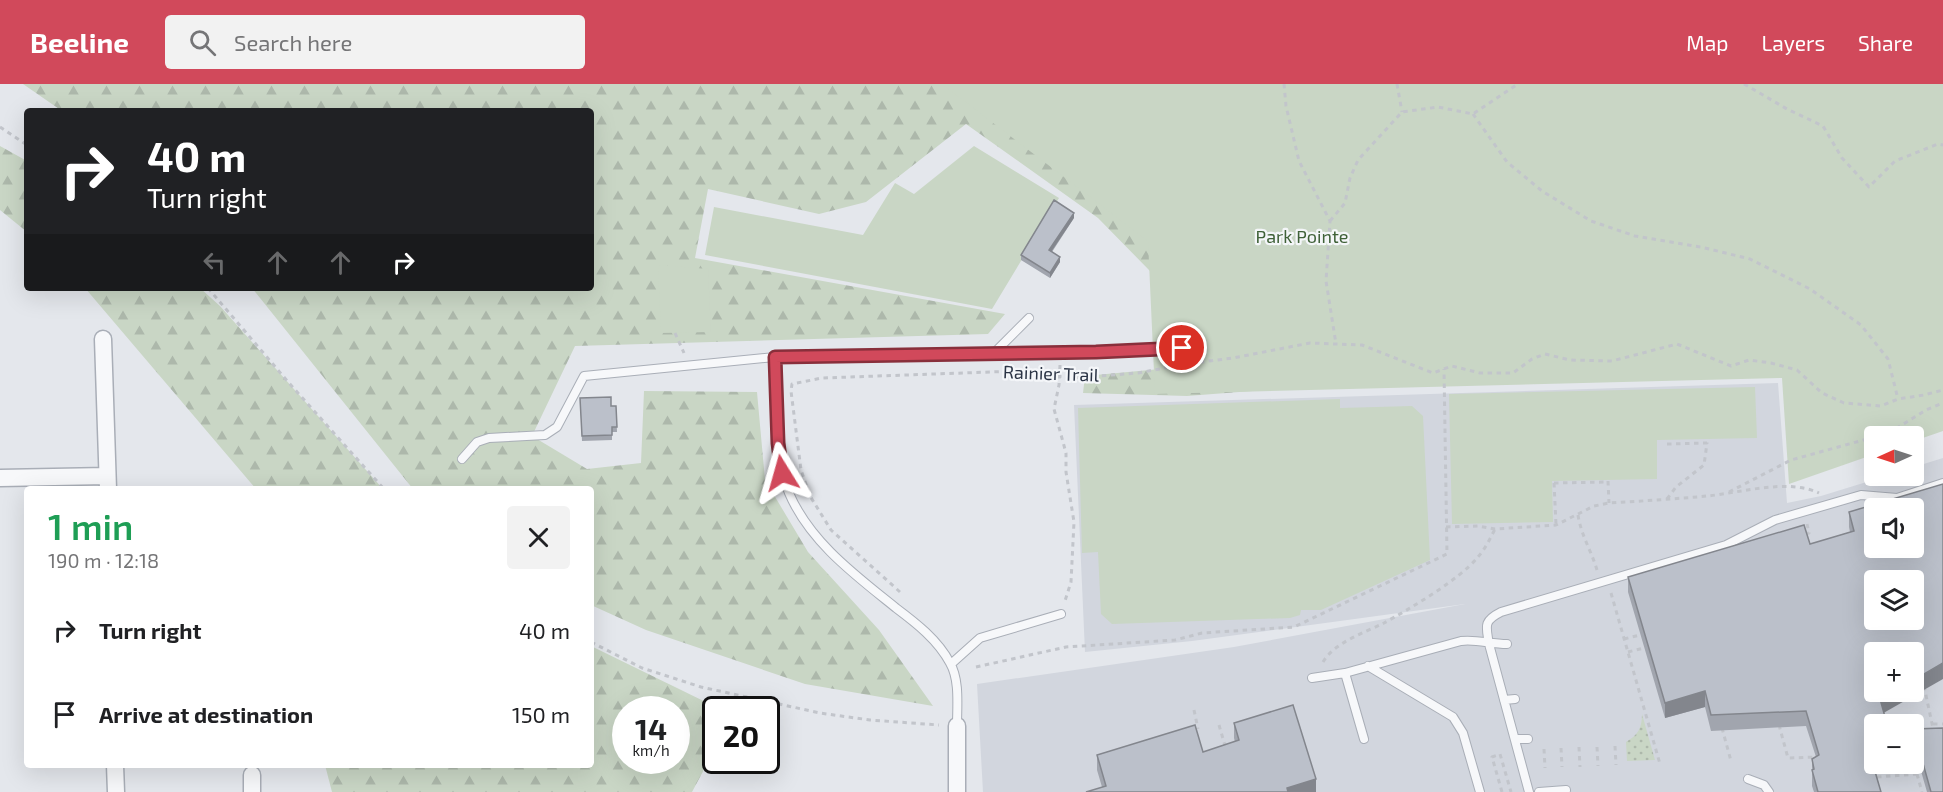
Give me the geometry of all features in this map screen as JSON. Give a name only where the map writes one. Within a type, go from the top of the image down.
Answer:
[{"type":"street","points":[[0,478],[107,482],[103,339]]},
{"type":"street","points":[[957,726],[957,792]]},
{"type":"street","points":[[115,768],[116,792]]},
{"type":"lane","points":[[995,352],[1029,318]]},
{"type":"lane","points":[[462,459],[477,442],[489,438],[546,435],[557,428],[584,376],[775,357],[1182,348]]},
{"type":"lane","points":[[775,357],[778,443],[782,473],[788,492],[799,514],[842,564],[919,626],[938,645],[951,664],[956,684],[957,726]]},
{"type":"lane","points":[[1529,792],[1489,644],[1486,627],[1491,616],[1726,545],[1775,520],[1861,495],[1897,498],[1943,483]]},
{"type":"lane","points":[[951,664],[980,638],[1061,614]]},
{"type":"lane","points":[[1312,678],[1345,673],[1461,641],[1476,640],[1489,644],[1507,644]]},
{"type":"lane","points":[[1368,666],[1453,717],[1463,732],[1480,792]]},
{"type":"lane","points":[[1345,673],[1364,739]]},
{"type":"lane","points":[[1504,700],[1515,699]]},
{"type":"lane","points":[[1515,739],[1528,739]]},
{"type":"lane","points":[[1748,779],[1764,785],[1769,792]]},
{"type":"lane","points":[[1539,792],[1566,790]]},
{"type":"path","points":[[1284,84],[1286,106],[1299,161],[1330,221],[1326,281],[1336,344]]},
{"type":"path","points":[[1397,84],[1402,112]]},
{"type":"path","points":[[1473,114],[1518,84]]},
{"type":"path","points":[[1744,84],[1786,109],[1823,126],[1842,158],[1869,188],[1895,161],[1938,144],[1943,145]]},
{"type":"path","points":[[1330,221],[1345,203],[1350,178],[1358,160],[1402,112],[1438,107],[1473,114],[1507,162],[1542,191],[1591,221],[1635,236],[1750,260],[1810,289],[1861,325],[1888,358],[1898,399]]},
{"type":"path","points":[[0,127],[24,143]]},
{"type":"path","points":[[211,291],[381,486]]},
{"type":"path","points":[[675,333],[688,366]]},
{"type":"path","name":"Rainier Trail","points":[[906,597],[831,530],[810,496],[801,470],[792,384],[822,378],[1018,371],[1072,378],[1138,374],[1310,343],[1362,345],[1433,373],[1452,366],[1480,373],[1513,373],[1532,359],[1545,354],[1570,360],[1612,361],[1677,344],[1731,366],[1749,360],[1797,370],[1822,393],[1844,403],[1881,406],[1898,399],[1943,390]]},
{"type":"path","points":[[1061,352],[1060,376],[1054,409],[1066,453],[1066,472],[1074,522],[1071,582],[1061,614]]},
{"type":"path","points":[[976,667],[1066,647],[1175,640],[1202,633],[1294,627],[1447,554],[1444,369]]},
{"type":"path","points":[[1727,492],[1791,460],[1889,433],[1943,402]]},
{"type":"path","points":[[1667,444],[1706,441],[1704,465],[1676,487],[1667,499]]},
{"type":"path","points":[[1556,525],[1554,482],[1608,481],[1609,503]]},
{"type":"path","points":[[1446,527],[1478,526],[1495,530],[1556,525],[1594,506],[1609,503],[1712,496],[1727,492],[1793,488],[1811,490],[1821,496]]},
{"type":"path","points":[[1578,514],[1584,540],[1590,546],[1599,574]]},
{"type":"path","points":[[1799,536],[1809,533],[1806,520]]},
{"type":"path","points":[[1502,523],[1502,529]]},
{"type":"path","points":[[1323,662],[1338,647],[1386,621],[1464,572],[1480,556],[1495,530]]},
{"type":"path","points":[[1611,592],[1660,764]]},
{"type":"path","points":[[1624,639],[1640,635]]},
{"type":"path","points":[[594,644],[642,668],[701,687],[820,713],[932,725]]},
{"type":"path","points":[[1628,652],[1644,648]]},
{"type":"path","points":[[1924,687],[1935,734]]},
{"type":"path","points":[[1194,710],[1198,729]]},
{"type":"path","points":[[1778,721],[1788,758],[1821,757],[1816,747]]},
{"type":"path","points":[[1721,723],[1731,761]]},
{"type":"path","points":[[1932,724],[1943,724]]},
{"type":"path","points":[[1219,725],[1229,759]]},
{"type":"path","points":[[1615,746],[1616,765]]},
{"type":"path","points":[[1579,747],[1580,767]]},
{"type":"path","points":[[1597,747],[1598,766]]},
{"type":"path","points":[[1544,748],[1545,768]]},
{"type":"path","points":[[1561,748],[1562,767]]},
{"type":"path","points":[[1502,792],[1492,757],[1500,754],[1511,792]]},
{"type":"path","points":[[1879,784],[1876,777],[1917,774],[1922,792]]},
{"type":"shaded area","points":[[1778,383],[1787,503],[1821,496],[1864,483],[1864,486],[1924,486],[1924,464],[1943,458],[1943,792],[983,792],[977,684],[1234,647],[1465,604],[1192,641],[1085,652],[1074,405]]},
{"type":"green space","points":[[23,84],[1943,84],[1788,339],[1412,379],[1187,396],[1083,393],[1085,376],[1203,365],[1199,321],[1098,218],[966,124],[866,202],[819,214],[708,189],[695,258],[1005,314],[988,334],[575,346],[532,436],[587,469],[641,463],[644,391],[757,392],[765,480],[808,552],[879,630],[933,706],[805,684],[646,630],[594,606],[594,486],[411,486],[254,291],[594,291],[594,108],[58,108]]},
{"type":"green space","name":"Park Pointe","points":[[942,84],[1943,84],[1943,431],[1924,438],[1924,426],[1864,426],[1864,458],[1789,484],[1782,378],[1155,394],[1148,241]]},
{"type":"green space","points":[[0,146],[24,159],[24,230],[0,210]]},
{"type":"green space","points":[[974,146],[1059,198],[992,309],[705,255],[714,207],[863,235],[895,183],[914,194]]},
{"type":"green space","points":[[658,265],[708,269],[711,332],[661,333]]},
{"type":"green space","points":[[88,291],[203,291],[220,306],[380,486],[253,486]]},
{"type":"green space","points":[[1755,387],[1757,438],[1657,440],[1657,479],[1552,481],[1553,522],[1452,524],[1449,394]]},
{"type":"green space","points":[[1340,399],[1340,408],[1412,406],[1423,416],[1430,560],[1321,610],[1301,610],[1300,615],[1290,618],[1112,624],[1101,614],[1098,552],[1082,553],[1078,408]]},
{"type":"green space","points":[[594,647],[702,700],[702,773],[692,792],[332,792],[326,768],[594,768]]},
{"type":"green space","points":[[1642,714],[1655,760],[1627,761],[1626,742],[1638,731]]},
{"type":"building","points":[[1054,200],[1074,213],[1049,250],[1060,257],[1050,273],[1021,255]]},
{"type":"building","points":[[611,397],[611,406],[616,406],[617,427],[612,427],[612,435],[582,436],[580,398]]},
{"type":"building","points":[[1943,484],[1943,663],[1924,674],[1924,642],[1864,642],[1864,702],[1881,702],[1884,714],[1864,714],[1864,774],[1876,774],[1881,792],[1818,792],[1812,770],[1814,769],[1812,759],[1819,755],[1806,711],[1711,715],[1705,691],[1665,703],[1628,577],[1804,525],[1810,544],[1854,531],[1849,512],[1864,508],[1864,558],[1924,558],[1924,498],[1896,498]]},
{"type":"building","points":[[1293,705],[1316,779],[1287,788],[1288,792],[1086,792],[1106,786],[1097,755],[1195,725],[1203,752],[1239,740],[1234,723]]},
{"type":"building","points":[[1943,728],[1943,792],[1931,792],[1924,767],[1924,729]]},
{"type":"route","points":[[782,473],[778,443],[775,357],[1096,352],[1182,348]]}]
